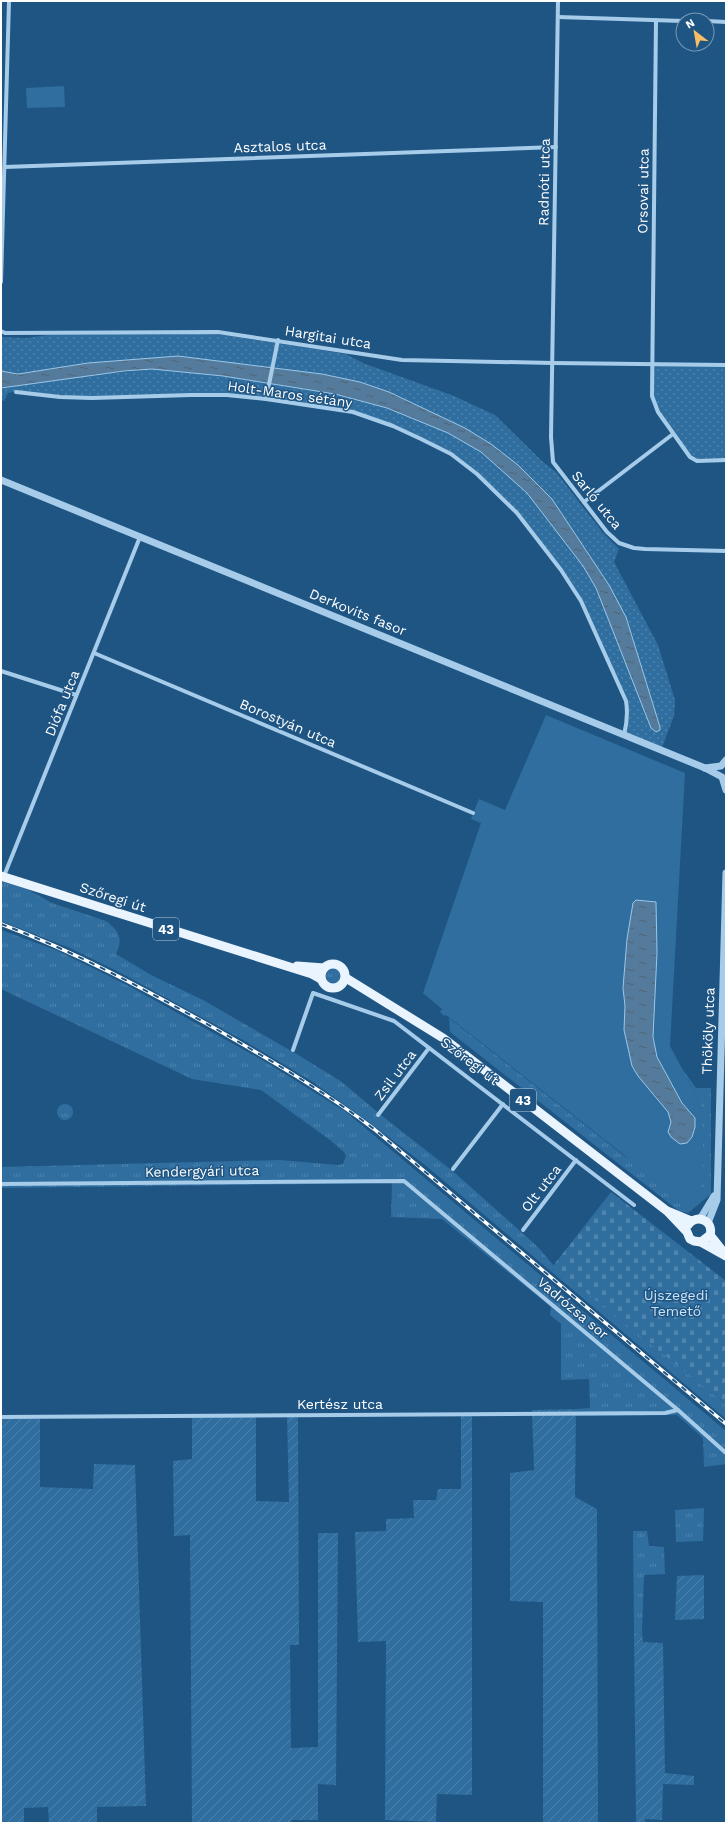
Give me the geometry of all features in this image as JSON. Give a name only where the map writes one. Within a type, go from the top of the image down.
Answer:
[{"type":"main road","name":"Szőregi út","points":[[2,876],[284,966],[312,974],[322,979],[328,987],[336,988],[344,981],[344,970],[338,965],[331,964],[324,968],[284,966]]},
{"type":"main road","points":[[322,979],[321,975],[324,968]]},
{"type":"main road","name":"Szőregi út","points":[[344,981],[417,1020],[443,1038],[667,1211],[694,1241],[701,1242],[726,1255]]},
{"type":"main road","name":"Szőregi út","points":[[667,1211],[691,1221]]},
{"type":"main road","points":[[687,1232],[691,1221],[704,1221]]},
{"type":"main road","name":"Szőregi út","points":[[704,1221],[711,1229],[710,1235],[726,1255]]},
{"type":"main road","points":[[701,1242],[710,1235]]},
{"type":"street","points":[[1,282],[3,165],[9,1]]},
{"type":"street","name":"Radnóti utca","points":[[553,364],[558,1]]},
{"type":"street","points":[[558,17],[675,21]]},
{"type":"street","name":"Orsovai utca","points":[[656,20],[653,363],[654,404],[690,457],[696,461],[726,460]]},
{"type":"street","points":[[715,21],[726,22]]},
{"type":"street","name":"Asztalos utca","points":[[3,165],[556,147]]},
{"type":"street","name":"Hargitai utca","points":[[1,331],[4,333],[218,332],[402,360],[553,364],[653,363],[726,365]]},
{"type":"street","points":[[266,399],[278,340]]},
{"type":"street","name":"Sarló utca","points":[[553,364],[551,437],[553,462],[607,532],[619,543],[645,549],[726,551]]},
{"type":"street","name":"Holt-Maros sétány","points":[[16,392],[84,398],[227,395],[337,409],[386,423],[451,454],[493,488],[517,513],[561,570],[580,601],[626,701],[628,711],[624,735]]},
{"type":"street","points":[[584,502],[673,434]]},
{"type":"street","name":"Derkovits fasor","points":[[1,480],[705,768],[723,777]]},
{"type":"street","name":"Diófa utca","points":[[2,876],[140,537]]},
{"type":"street","name":"Borostyán utca","points":[[94,653],[473,813]]},
{"type":"street","points":[[1,670],[76,695]]},
{"type":"street","points":[[705,768],[724,763]]},
{"type":"street","points":[[724,763],[719,772],[723,777],[726,790]]},
{"type":"street","name":"Thököly utca","points":[[704,1221],[717,1200],[716,1190],[722,1107],[726,873]]},
{"type":"street","name":"Szőregi út","points":[[293,1050],[313,994],[394,1021],[634,1205]]},
{"type":"street","name":"Zsil utca","points":[[378,1115],[429,1048]]},
{"type":"street","points":[[453,1169],[503,1104]]},
{"type":"street","name":"Olt utca","points":[[523,1230],[576,1160]]},
{"type":"street","name":"Kendergyári utca","points":[[1,1184],[404,1181]]},
{"type":"street","name":"Vadrózsa sor","points":[[404,1181],[678,1410],[726,1453]]},
{"type":"street","name":"Kertész utca","points":[[1,1417],[657,1413],[678,1410]]},
{"type":"green space","points":[[64,86],[65,107],[27,108],[26,88]]},
{"type":"green space","points":[[173,333],[224,335],[346,354],[363,363],[454,396],[495,415],[543,462],[556,472],[603,533],[619,549],[614,562],[658,645],[675,700],[674,716],[661,750],[624,735],[627,724],[626,701],[581,601],[561,570],[511,505],[451,454],[421,439],[353,412],[227,395],[92,398],[13,392],[8,393],[4,401],[1,400],[1,388],[68,378],[152,369],[223,376],[335,394],[387,408],[448,433],[481,452],[527,493],[583,566],[596,588],[651,728],[660,726],[626,617],[609,585],[552,499],[518,465],[491,444],[465,428],[389,392],[360,382],[322,374],[279,369],[88,363],[18,374],[1,371],[1,337],[27,338],[47,335]]},
{"type":"green space","points":[[653,363],[726,365],[726,460],[697,461],[690,457],[654,404]]},
{"type":"green space","points":[[546,715],[685,773],[670,1046],[701,1104],[704,1180],[689,1206],[446,1015],[444,1016],[440,1012],[442,1009],[423,993],[481,823],[471,819],[479,799],[505,810]]},
{"type":"green space","points":[[1,881],[27,889],[52,903],[106,921],[117,932],[120,939],[116,954],[151,975],[203,1000],[342,1082],[381,1115],[455,1173],[538,1247],[554,1266],[726,1404],[726,1419],[425,1165],[313,1082],[243,1040],[119,972],[70,948],[1,921]]},
{"type":"green space","points":[[1,930],[56,950],[127,985],[264,1061],[346,1112],[726,1431],[726,1464],[704,1467],[703,1438],[677,1415],[576,1416],[576,1409],[590,1408],[589,1379],[561,1380],[561,1324],[550,1315],[551,1307],[442,1219],[391,1217],[392,1183],[1,1188],[1,1167],[280,1160],[338,1165],[343,1164],[346,1156],[344,1152],[330,1140],[261,1090],[192,1079],[1,989]]},
{"type":"green space","points":[[334,968],[341,973],[342,976],[337,983],[334,984],[327,979],[326,976],[331,969]]},
{"type":"green space","points":[[449,1018],[627,1158],[701,1104],[681,1067],[696,1088],[711,1088],[711,1194],[688,1213],[679,1211],[450,1032]]},
{"type":"green space","points":[[62,1104],[68,1104],[73,1109],[71,1118],[68,1120],[62,1120],[57,1115],[57,1109]]},
{"type":"green space","name":"Újszegedi Temető","points":[[611,1192],[726,1281],[726,1404],[553,1266]]},
{"type":"green space","points":[[576,1409],[575,1497],[597,1509],[598,1823],[543,1823],[543,1602],[510,1601],[510,1473],[534,1470],[532,1410]]},
{"type":"green space","points":[[461,1415],[472,1415],[472,1795],[437,1794],[436,1822],[385,1820],[386,1641],[358,1642],[355,1532],[386,1531],[386,1519],[414,1518],[413,1500],[436,1500],[438,1489],[461,1489]]},
{"type":"green space","points":[[192,1417],[256,1417],[256,1501],[289,1502],[287,1417],[298,1417],[299,1645],[290,1645],[291,1748],[318,1747],[318,1533],[338,1533],[336,1785],[318,1784],[318,1820],[291,1820],[291,1823],[192,1823],[190,1535],[174,1536],[173,1461],[192,1459]]},
{"type":"green space","points":[[1,1419],[40,1419],[40,1487],[93,1489],[94,1464],[135,1465],[146,1806],[97,1807],[97,1823],[49,1823],[48,1807],[24,1808],[24,1823],[1,1823]]},
{"type":"green space","points":[[704,1508],[703,1541],[676,1542],[675,1510]]},
{"type":"green space","points":[[633,1531],[647,1531],[649,1546],[664,1547],[665,1574],[644,1575],[642,1632],[634,1633]]},
{"type":"green space","points":[[704,1575],[704,1619],[675,1620],[677,1576]]},
{"type":"green space","points":[[642,1632],[643,1642],[663,1643],[665,1773],[694,1776],[694,1785],[663,1784],[662,1820],[645,1819],[645,1823],[636,1823],[634,1633]]},
{"type":"water","points":[[178,356],[322,374],[360,382],[389,392],[465,428],[491,444],[518,465],[552,499],[609,585],[626,617],[660,730],[656,732],[651,728],[596,588],[583,566],[527,493],[481,452],[448,433],[387,408],[335,394],[223,376],[152,369],[124,371],[1,388],[1,371],[18,374],[88,363]]},
{"type":"water","points":[[636,900],[656,902],[657,953],[653,1037],[657,1057],[682,1103],[695,1118],[695,1127],[692,1137],[687,1143],[680,1144],[671,1137],[668,1132],[671,1122],[668,1112],[638,1076],[632,1066],[624,1030],[625,1006],[623,988],[627,939],[633,903]]},
{"type":"railway","points":[[1,924],[84,959],[137,986],[256,1052],[296,1076],[355,1115],[374,1129],[726,1424]]}]
